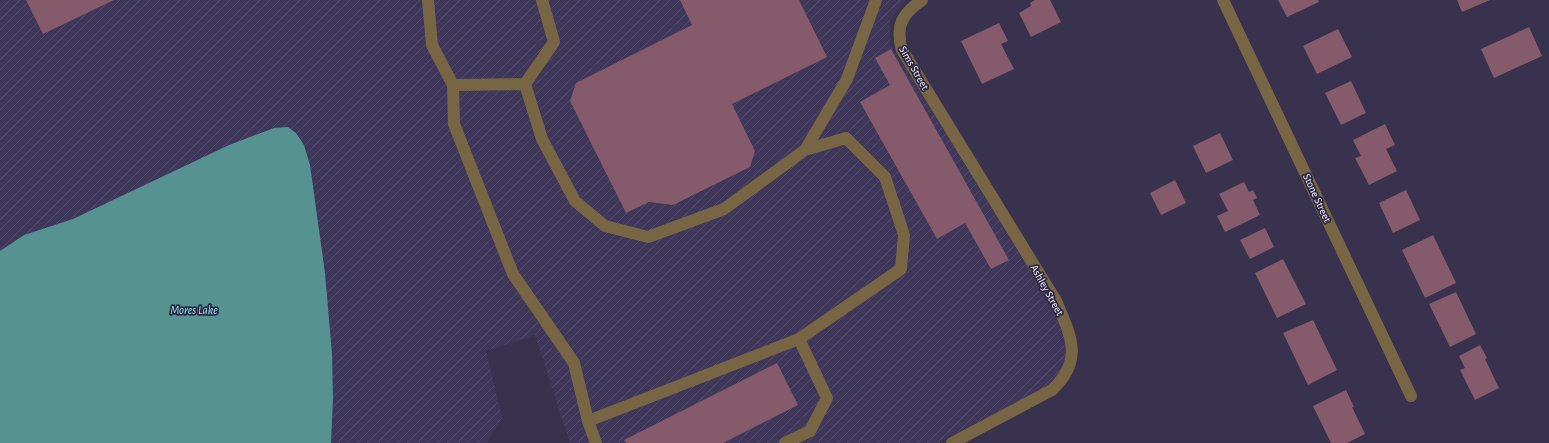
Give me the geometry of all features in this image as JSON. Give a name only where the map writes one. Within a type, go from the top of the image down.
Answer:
[{"type":"street","points":[[428,0],[432,44],[453,84],[454,124],[513,274],[574,363],[588,421],[596,443]]},
{"type":"street","points":[[525,84],[554,42],[542,0]]},
{"type":"street","points":[[804,150],[847,79],[876,0]]},
{"type":"street","name":"Sims Street","points":[[922,0],[907,13],[898,30],[899,40],[902,50],[956,137]]},
{"type":"street","name":"Stone Street","points":[[1223,0],[1411,396]]},
{"type":"street","points":[[453,84],[525,84]]},
{"type":"street","points":[[525,84],[542,139],[575,201],[605,226],[648,237],[724,209],[804,150],[846,138],[884,177],[904,234],[901,269],[799,339],[588,421]]},
{"type":"street","name":"Ashley Street","points":[[952,443],[1052,390],[1063,380],[1070,368],[1073,355],[1070,337],[1056,301],[956,137]]},
{"type":"street","points":[[786,443],[810,431],[826,398],[799,339]]},
{"type":"shaded area","points":[[0,0],[906,0],[890,20],[891,46],[1053,303],[1067,343],[1066,364],[1050,385],[937,443],[570,443],[535,335],[486,351],[502,418],[487,443],[0,443]]},
{"type":"water","name":"Mores Lake","points":[[288,127],[296,133],[304,145],[310,165],[325,273],[332,354],[333,398],[331,443],[0,443],[0,251],[24,235],[73,219],[229,145],[274,128]]},
{"type":"building","points":[[26,0],[114,0],[43,34]]},
{"type":"building","points":[[680,0],[799,0],[827,57],[732,104],[755,151],[750,167],[673,205],[649,202],[626,213],[570,101],[576,83],[692,25]]},
{"type":"building","points":[[1035,0],[1050,0],[1061,22],[1031,37],[1019,13],[1031,6],[1030,3]]},
{"type":"building","points":[[1278,0],[1318,0],[1319,2],[1287,17]]},
{"type":"building","points":[[1457,0],[1490,0],[1462,12]]},
{"type":"building","points":[[999,23],[1008,41],[1001,44],[1014,69],[982,84],[961,41]]},
{"type":"building","points":[[1529,27],[1542,56],[1494,78],[1481,49]]},
{"type":"building","points":[[1338,29],[1352,57],[1317,74],[1303,46]]},
{"type":"building","points":[[891,49],[1009,260],[991,269],[965,223],[937,239],[860,102],[890,85],[875,58]]},
{"type":"building","points":[[1351,81],[1366,113],[1341,125],[1325,93]]},
{"type":"building","points":[[1385,124],[1395,145],[1386,149],[1397,171],[1369,185],[1355,158],[1361,156],[1353,140]]},
{"type":"building","points":[[1220,133],[1233,160],[1206,173],[1193,146]]},
{"type":"building","points":[[1175,180],[1186,203],[1161,215],[1150,193]]},
{"type":"building","points":[[1244,182],[1249,192],[1253,190],[1257,198],[1253,200],[1260,215],[1225,232],[1217,216],[1228,211],[1219,194]]},
{"type":"building","points":[[1406,190],[1420,220],[1393,233],[1379,203]]},
{"type":"building","points":[[1265,228],[1274,247],[1250,259],[1240,240]]},
{"type":"building","points":[[1433,235],[1456,283],[1425,298],[1402,250]]},
{"type":"building","points":[[1283,259],[1306,304],[1277,318],[1255,273]]},
{"type":"building","points":[[1456,292],[1476,334],[1450,347],[1429,304]]},
{"type":"building","points":[[1313,320],[1337,370],[1308,385],[1283,333]]},
{"type":"building","points":[[1480,345],[1499,388],[1475,400],[1460,370],[1465,368],[1459,356]]},
{"type":"building","points":[[777,363],[798,405],[723,443],[626,443],[624,440]]},
{"type":"building","points":[[1346,390],[1354,407],[1352,407],[1365,434],[1347,443],[1331,443],[1313,406]]}]
